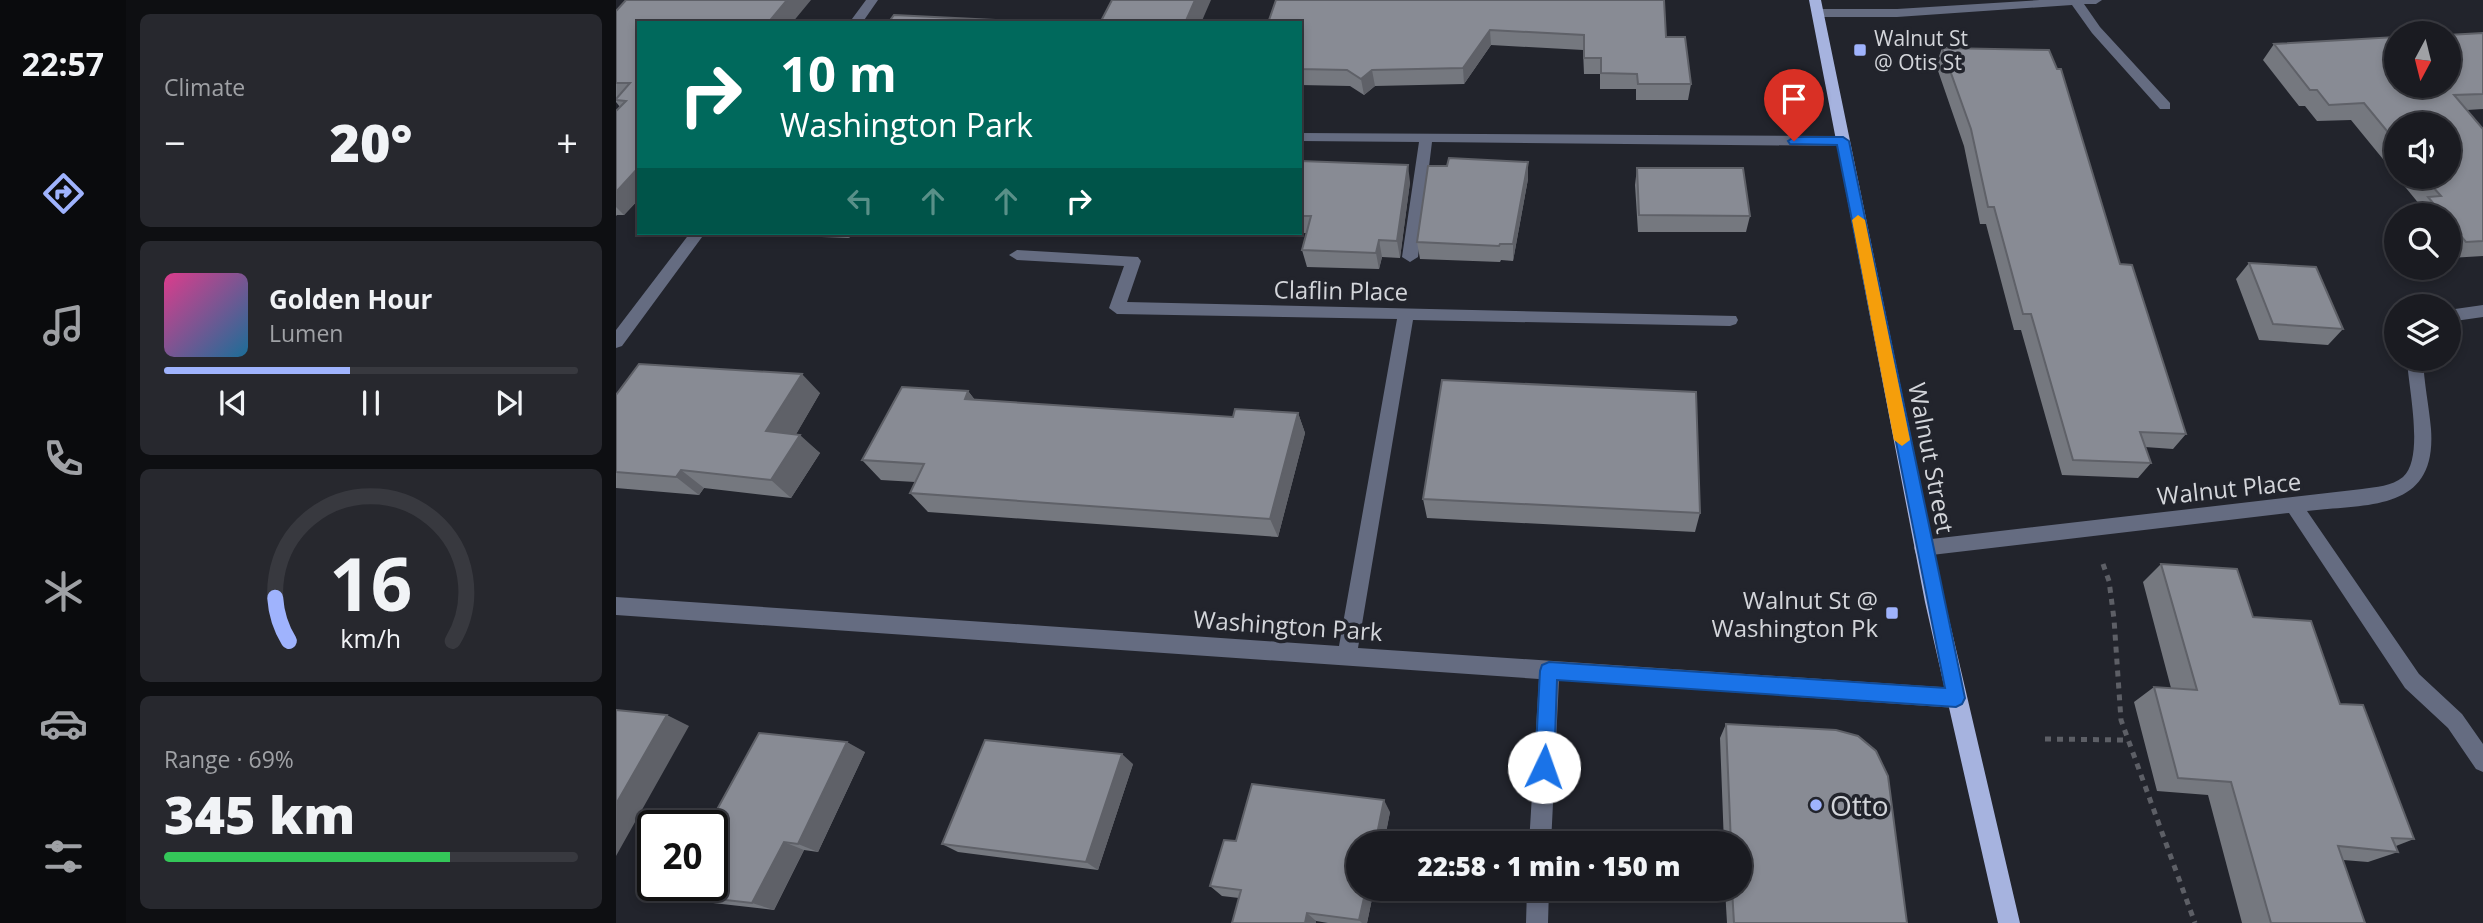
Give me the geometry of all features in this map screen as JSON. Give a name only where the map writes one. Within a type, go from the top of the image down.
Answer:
[{"type":"main road","name":"Walnut Street","points":[[1816,7],[1923,548],[2009,923]]},
{"type":"street","points":[[856,21],[872,0]]},
{"type":"street","points":[[1816,7],[1897,13],[2096,0]]},
{"type":"street","points":[[2075,1],[2096,30],[2165,106]]},
{"type":"street","points":[[1302,137],[1843,141]]},
{"type":"street","points":[[1410,257],[1426,138]]},
{"type":"street","points":[[616,342],[696,235]]},
{"type":"street","name":"Claflin Place","points":[[1017,255],[1133,261],[1117,308],[1730,320]]},
{"type":"street","points":[[2461,314],[2483,311]]},
{"type":"street","points":[[1347,655],[1406,314]]},
{"type":"street","name":"Walnut Place","points":[[1923,548],[2294,506],[2362,497],[2402,488],[2420,468],[2424,437],[2414,371]]},
{"type":"street","points":[[2294,506],[2412,681],[2455,721],[2483,762]]},
{"type":"street","name":"Washington Park","points":[[616,606],[1956,698]]},
{"type":"street","points":[[1542,831],[1549,671]]},
{"type":"street","points":[[1536,923],[1537,901]]},
{"type":"path","points":[[2100,558],[2109,581],[2121,720],[2195,923]]},
{"type":"path","points":[[2045,739],[2127,740]]},
{"type":"building","points":[[626,0],[787,0],[770,21],[637,21],[637,169],[616,192],[616,111],[626,101],[616,99],[630,83],[616,83],[616,11]]},
{"type":"building","points":[[1112,0],[1195,0],[1186,21],[1101,21]]},
{"type":"building","points":[[1276,0],[1664,0],[1666,37],[1685,37],[1691,84],[1638,84],[1637,74],[1601,73],[1601,58],[1584,58],[1584,35],[1490,30],[1463,68],[1372,70],[1361,79],[1347,70],[1302,69],[1302,21],[1269,21]]},
{"type":"building","points":[[894,15],[994,20],[993,21],[890,21]]},
{"type":"building","points":[[2483,33],[2483,94],[2461,95],[2461,34]]},
{"type":"building","points":[[2384,38],[2384,98],[2457,98],[2483,129],[2483,241],[2466,242],[2461,236],[2461,203],[2433,203],[2428,197],[2441,196],[2435,189],[2461,189],[2461,112],[2384,112],[2384,127],[2364,103],[2329,105],[2317,90],[2310,90],[2274,44]]},
{"type":"building","points":[[1942,48],[2049,50],[2057,69],[2061,69],[2120,264],[2132,265],[2186,434],[2140,432],[2151,463],[2073,460],[2031,314],[2023,314],[1994,207],[1988,207],[1971,129]]},
{"type":"building","points":[[1449,158],[1528,162],[1513,244],[1499,246],[1417,242],[1428,166],[1447,166]]},
{"type":"building","points":[[1302,161],[1408,165],[1397,241],[1379,240],[1376,253],[1302,250],[1311,216],[1302,216]]},
{"type":"building","points":[[1637,168],[1743,168],[1750,216],[1639,215]]},
{"type":"building","points":[[2249,263],[2316,267],[2343,329],[2273,324]]},
{"type":"building","points":[[639,364],[802,374],[766,431],[800,435],[771,480],[681,470],[676,477],[616,472],[616,395]]},
{"type":"building","points":[[1442,380],[1696,392],[1700,513],[1423,499]]},
{"type":"building","points":[[902,387],[968,391],[965,399],[1233,417],[1235,409],[1298,413],[1270,519],[910,493],[924,464],[862,460]]},
{"type":"building","points":[[2161,564],[2237,569],[2253,617],[2311,621],[2340,704],[2363,705],[2414,839],[2392,838],[2398,852],[2338,846],[2365,923],[2271,923],[2231,782],[2178,778],[2154,687],[2197,690]]},
{"type":"building","points":[[616,710],[667,715],[616,804]]},
{"type":"building","points":[[1726,724],[1836,730],[1858,736],[1876,751],[1888,776],[1907,923],[1734,923],[1733,901],[1752,901],[1752,831],[1730,831]]},
{"type":"building","points":[[759,733],[847,742],[798,844],[784,842],[752,903],[728,900],[728,810],[717,810]]},
{"type":"building","points":[[985,740],[1122,754],[1086,862],[942,844]]},
{"type":"building","points":[[1252,784],[1384,800],[1378,831],[1346,831],[1346,901],[1363,901],[1359,920],[1307,913],[1305,923],[1232,923],[1241,890],[1210,886],[1224,840],[1236,841]]},
{"type":"slow traffic","points":[[1858,220],[1902,440]]},
{"type":"place","name":"Walnut St @ Otis St","points":[[1860,50]]},
{"type":"place","name":"Walnut St @ Washington Pk","points":[[1892,613]]},
{"type":"place","name":"Otto","points":[[1816,805]]},
{"type":"route","points":[[1544,767],[1549,671],[1956,698],[1923,548],[1843,141],[1794,141]]}]
